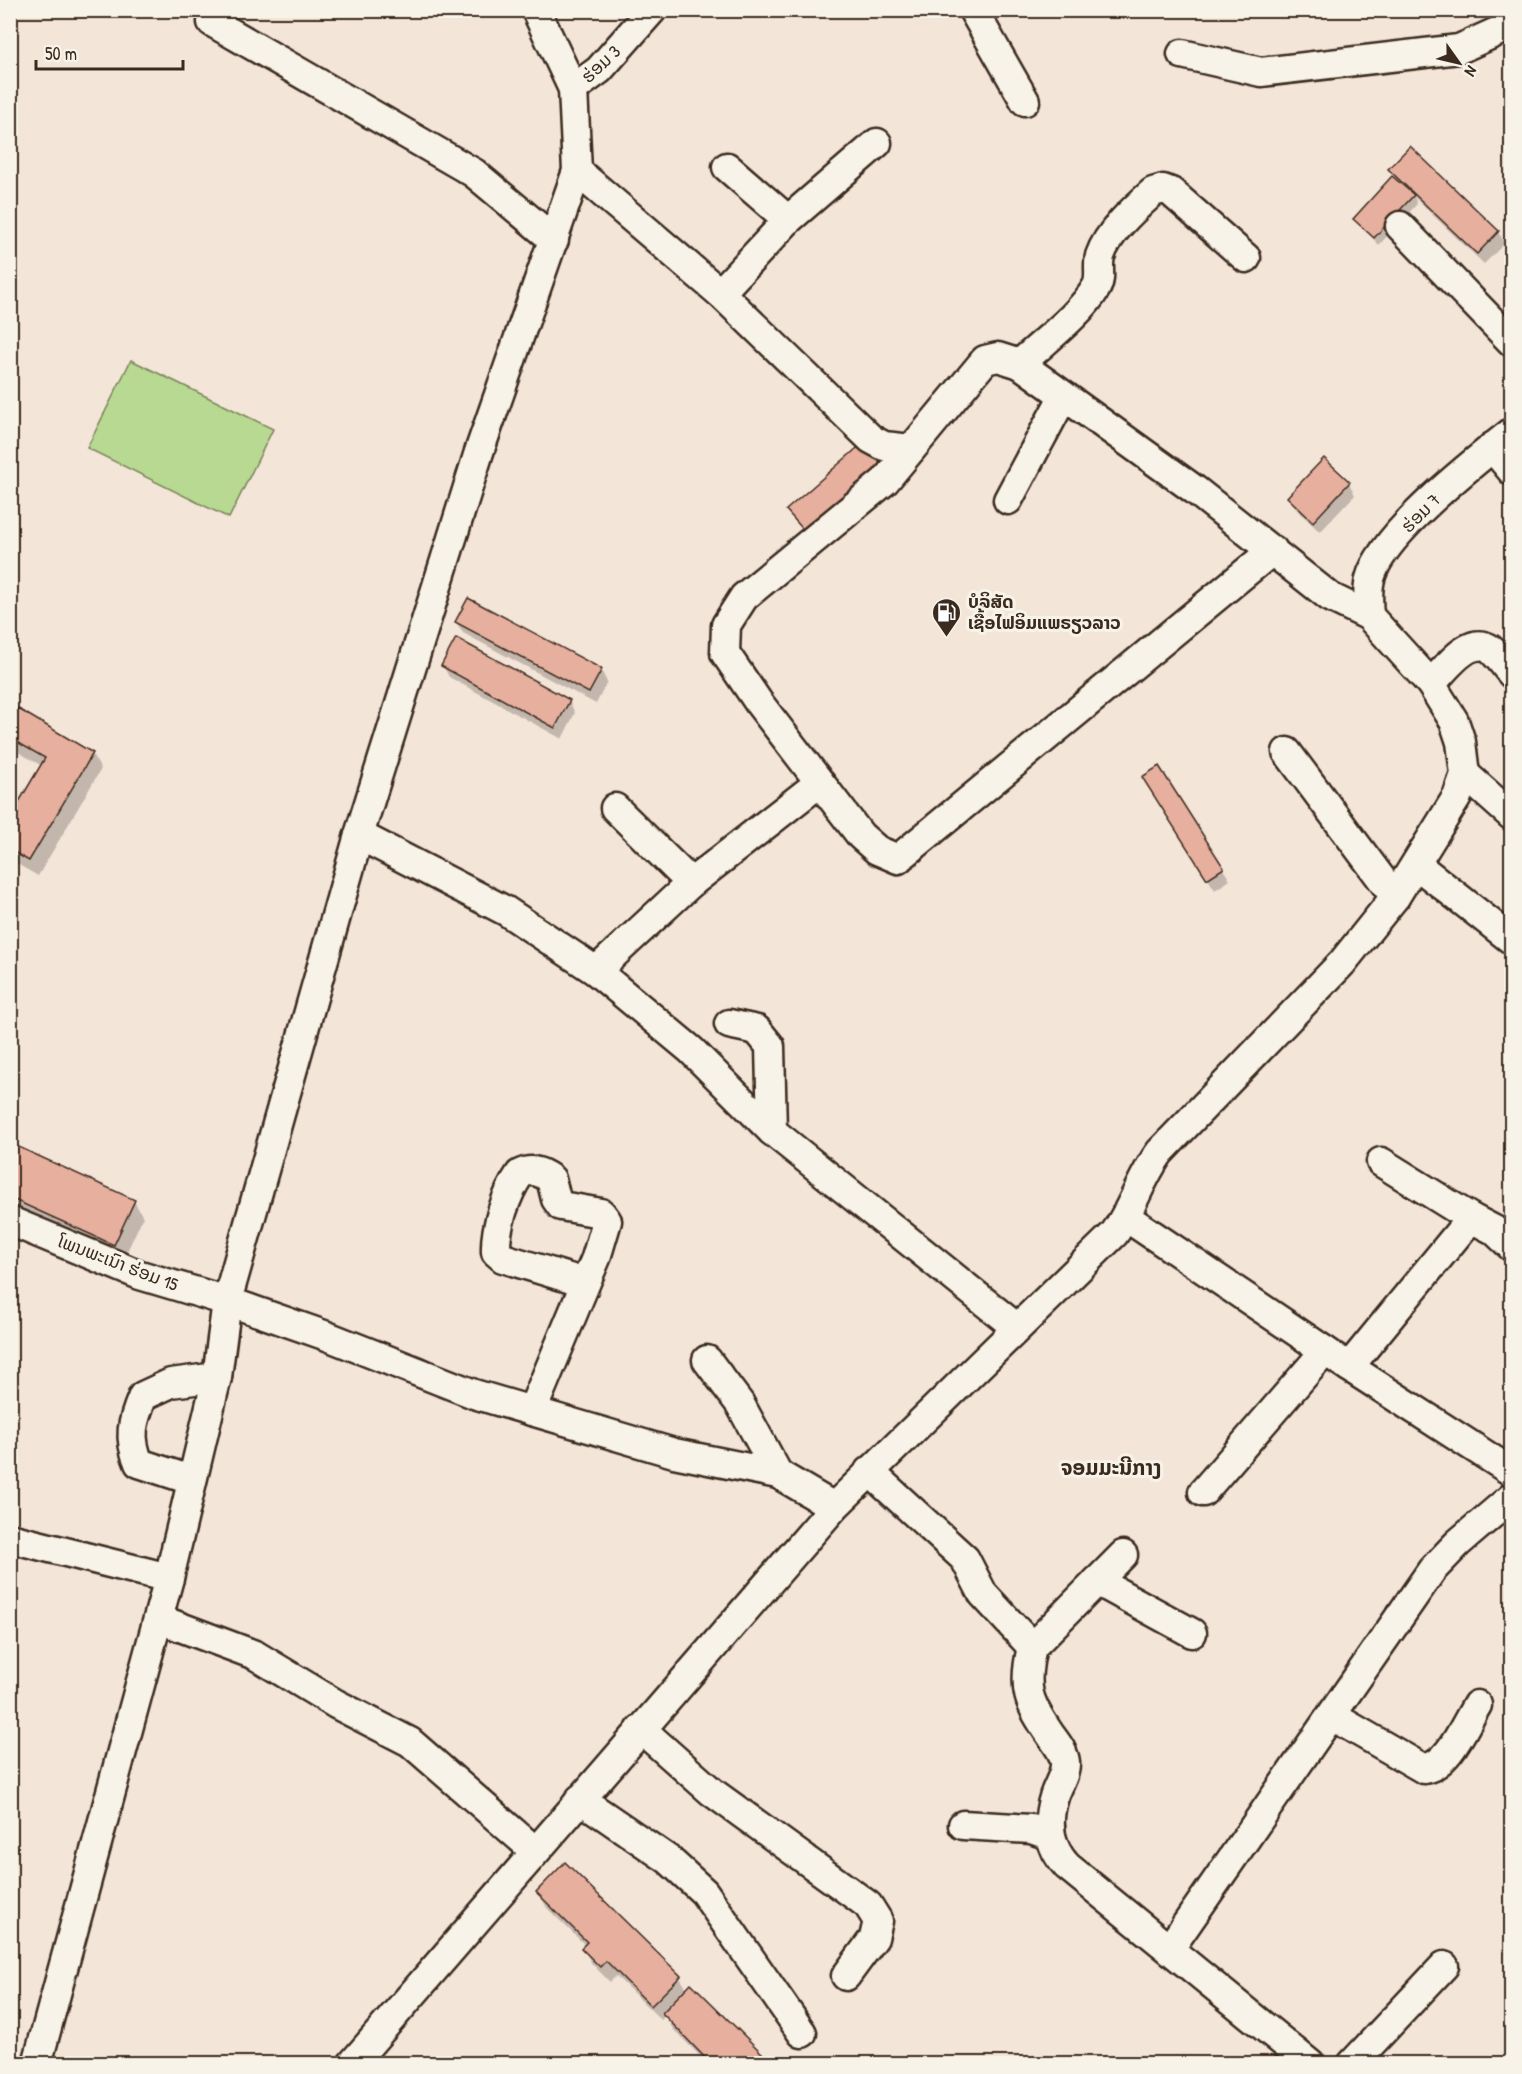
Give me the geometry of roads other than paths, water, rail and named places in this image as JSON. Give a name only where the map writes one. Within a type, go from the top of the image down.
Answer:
[{"type":"street","points":[[37,2064],[169,1578],[217,1377],[227,1300],[358,835],[479,452],[577,171],[573,90],[536,10]]},
{"type":"street","name":"ຮ່ອມ 3","points":[[573,90],[599,70],[652,10]]},
{"type":"street","points":[[973,10],[1025,101]]},
{"type":"street","points":[[212,22],[474,172],[554,240]]},
{"type":"street","points":[[1182,54],[1261,72],[1459,49],[1512,25]]},
{"type":"street","points":[[720,293],[788,219],[877,143]]},
{"type":"street","points":[[727,167],[788,219]]},
{"type":"street","points":[[577,171],[720,293],[872,439],[884,446],[911,449]]},
{"type":"street","points":[[1020,364],[1090,296],[1100,278],[1099,259],[1106,242],[1153,192],[1163,189],[1171,192],[1246,258]]},
{"type":"street","points":[[1400,226],[1512,342]]},
{"type":"street","points":[[352,2064],[534,1850],[834,1507],[1114,1234],[1126,1217],[1149,1166],[1160,1152],[1342,963],[1395,897],[1417,865],[1457,797],[1465,774],[1461,742],[1454,721],[1431,684],[1369,616],[1330,597],[1273,550],[1195,490],[1020,364],[998,357],[985,360],[885,481],[744,597],[726,625],[725,653],[819,783],[861,836],[887,856],[898,859],[1273,550]]},
{"type":"street","points":[[1008,500],[1063,397]]},
{"type":"street","points":[[1502,440],[1512,471]]},
{"type":"street","name":"ຮ່ອມ 7","points":[[1369,616],[1371,578],[1385,552],[1419,512],[1502,440]]},
{"type":"street","points":[[1431,684],[1469,647],[1478,644],[1490,649],[1512,674]]},
{"type":"street","points":[[1287,752],[1395,897]]},
{"type":"street","points":[[1465,774],[1512,816]]},
{"type":"street","points":[[596,971],[691,884],[819,783]]},
{"type":"street","points":[[615,808],[691,884]]},
{"type":"street","points":[[358,835],[506,911],[596,971],[691,1050],[772,1131],[1017,1328]]},
{"type":"street","points":[[1417,865],[1512,940]]},
{"type":"street","points":[[729,1024],[757,1030],[770,1046],[772,1131]]},
{"type":"street","points":[[1381,1162],[1494,1230],[1512,1247]]},
{"type":"street","points":[[532,1411],[585,1283],[608,1221],[605,1216],[561,1206],[556,1199],[551,1179],[535,1170],[520,1174],[510,1187],[496,1240],[496,1252],[503,1258],[585,1283]]},
{"type":"street","points":[[1126,1217],[1349,1367],[1512,1472]]},
{"type":"street","points":[[1349,1367],[1471,1218]]},
{"type":"street","name":"ໂພນພະເນົາ ຮ່ອມ 15","points":[[10,1221],[140,1275],[227,1300],[327,1335],[474,1394],[674,1454],[778,1474]]},
{"type":"street","points":[[1203,1492],[1325,1351]]},
{"type":"street","points":[[707,1360],[740,1404],[778,1474],[834,1507]]},
{"type":"street","points":[[191,1480],[139,1463],[131,1443],[135,1414],[143,1396],[171,1383],[217,1377]]},
{"type":"street","points":[[869,1471],[965,1559],[983,1594],[1032,1647]]},
{"type":"street","points":[[1170,1948],[1432,1570],[1458,1543],[1512,1497]]},
{"type":"street","points":[[10,1538],[169,1578]]},
{"type":"street","points":[[1123,1555],[1032,1647],[1028,1674],[1032,1708],[1062,1750],[1065,1762],[1054,1797],[1049,1835],[1055,1854],[1310,2064]]},
{"type":"street","points":[[1097,1581],[1192,1634]]},
{"type":"street","points":[[159,1618],[255,1655],[336,1704],[410,1742],[534,1850]]},
{"type":"street","points":[[1332,1716],[1424,1769],[1433,1768],[1442,1760],[1477,1705]]},
{"type":"street","points":[[641,1729],[712,1792],[868,1905],[878,1921],[874,1938],[846,1976]]},
{"type":"street","points":[[580,1799],[669,1860],[704,1892],[802,2032]]},
{"type":"street","points":[[963,1825],[1031,1829],[1049,1835]]},
{"type":"street","points":[[1352,2064],[1443,1966]]},
{"type":"place","name":"ບໍລິສັດ ເຊື້ອໄຟອິມແພຣຽວລາວ","points":[[947,638]]},
{"type":"district","name":"ຈອມມະນີກາງ","points":[[1111,1468]]}]
